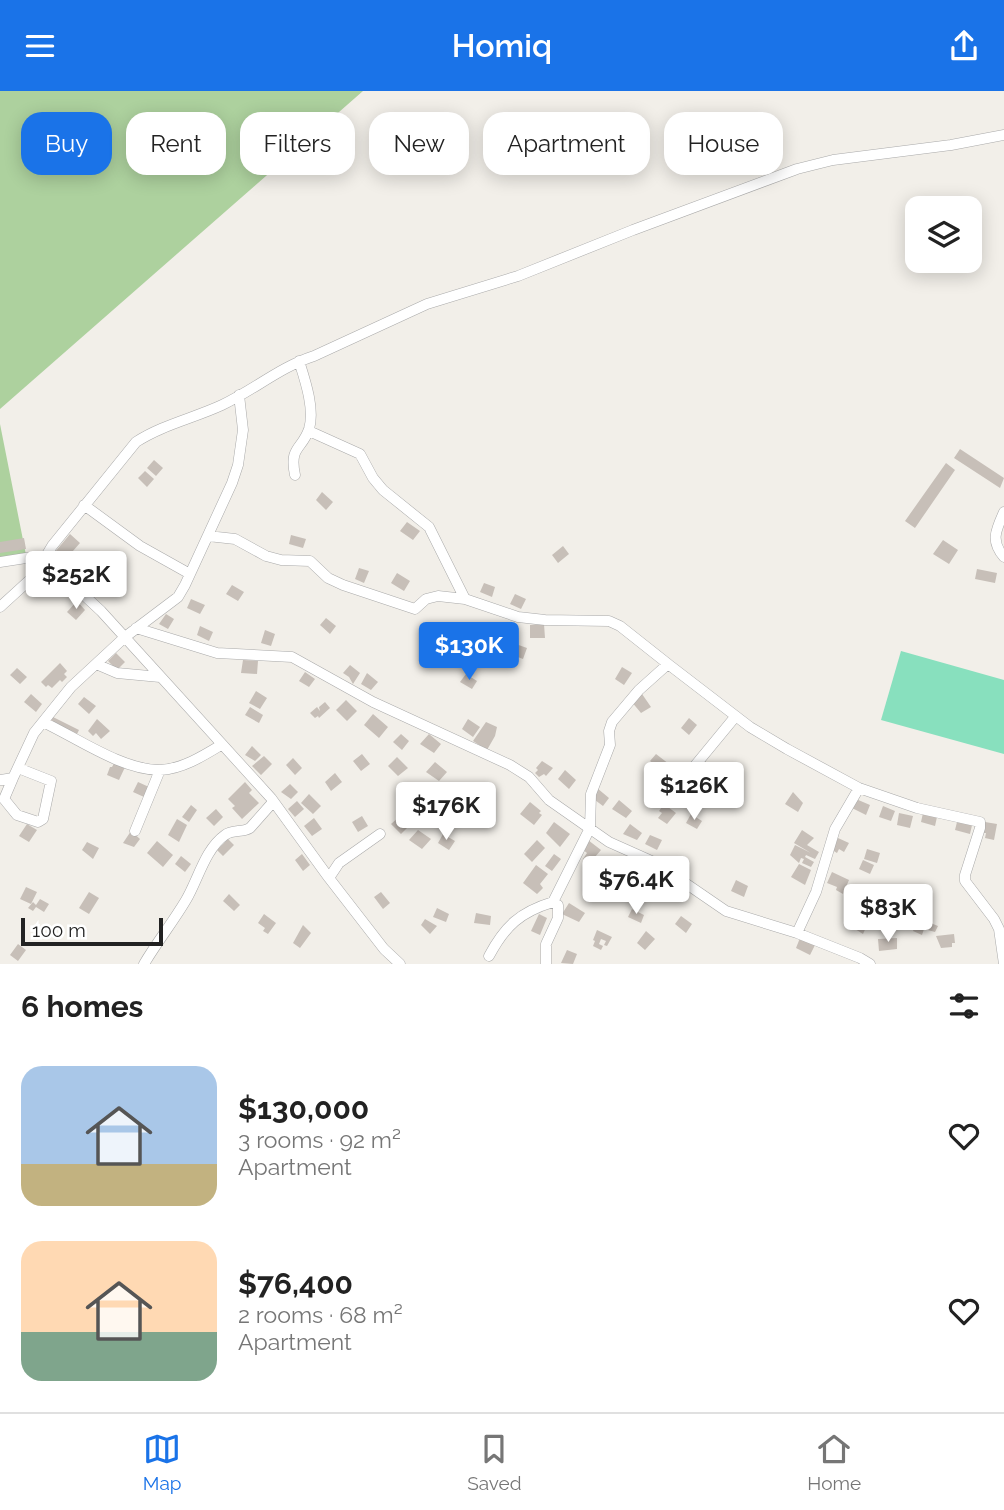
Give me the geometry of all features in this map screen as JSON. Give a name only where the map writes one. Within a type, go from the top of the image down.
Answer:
[{"type":"street","points":[[0,607],[34,576],[52,546],[136,442],[149,434],[222,405],[299,361],[427,305],[518,277],[646,225],[797,169],[833,160],[1004,135]]},
{"type":"street","points":[[295,475],[293,456],[309,431],[310,419],[309,401],[299,361]]},
{"type":"street","points":[[0,781],[16,773],[51,781],[43,819],[38,822],[23,819],[2,797],[16,773],[34,733],[71,687],[125,637],[178,597],[232,483],[240,456],[243,430],[239,394]]},
{"type":"street","points":[[309,431],[360,454],[383,491],[429,527],[465,599]]},
{"type":"street","points":[[84,505],[140,546],[191,574]]},
{"type":"street","points":[[1004,512],[994,535],[995,544],[1004,557]]},
{"type":"street","points":[[208,535],[235,539],[266,556],[281,560],[310,561],[328,578],[343,585],[415,609],[432,596],[465,599],[518,617],[545,621],[609,621],[620,626],[735,717],[787,749],[859,787],[917,808],[980,822],[981,828],[964,874],[965,881],[989,911],[999,929],[1004,964]]},
{"type":"street","points":[[0,562],[26,558],[45,559],[125,637],[273,802],[384,949],[400,964]]},
{"type":"street","points":[[136,628],[217,653],[292,657],[373,702],[510,765],[529,778],[549,800],[608,842],[656,863],[726,911],[797,933],[870,964]]},
{"type":"street","points":[[96,664],[117,673],[160,677]]},
{"type":"street","points":[[489,956],[499,936],[512,923],[537,907],[553,902],[590,828],[591,793],[610,745],[609,731],[612,722],[639,690],[668,664]]},
{"type":"street","points":[[693,768],[735,717]]},
{"type":"street","points":[[43,722],[113,758],[160,769],[194,760],[221,745]]},
{"type":"street","points":[[135,831],[160,769]]},
{"type":"street","points":[[797,933],[816,893],[835,829],[859,787]]},
{"type":"street","points":[[144,964],[186,901],[218,840],[231,831],[245,831],[250,828],[273,802]]},
{"type":"street","points":[[330,878],[340,863],[380,834]]},
{"type":"street","points":[[546,964],[546,944],[558,915],[558,905],[553,902]]},
{"type":"green space","points":[[0,91],[363,91],[339,112],[240,112],[240,175],[267,175],[0,409]]},
{"type":"green space","points":[[0,424],[26,555],[0,567]]},
{"type":"green space","points":[[901,651],[1004,680],[1004,754],[881,720]]},
{"type":"building","points":[[960,449],[1004,478],[1000,488],[954,458]]},
{"type":"building","points":[[154,460],[163,468],[156,476],[147,468]]},
{"type":"building","points":[[946,463],[955,470],[915,528],[905,521]]},
{"type":"building","points":[[145,471],[154,479],[147,487],[138,478]]},
{"type":"building","points":[[322,492],[333,502],[326,510],[316,500]]},
{"type":"building","points":[[407,522],[420,531],[413,540],[400,531]]},
{"type":"building","points":[[70,534],[80,543],[65,560],[55,552]]},
{"type":"building","points":[[291,535],[306,539],[303,548],[289,544]]},
{"type":"building","points":[[24,538],[26,549],[0,553],[0,542]]},
{"type":"building","points":[[943,540],[958,550],[949,564],[933,554]]},
{"type":"building","points":[[563,546],[569,554],[558,563],[552,555]]},
{"type":"building","points":[[359,568],[369,571],[364,583],[355,579]]},
{"type":"building","points":[[977,569],[997,573],[995,583],[975,579]]},
{"type":"building","points":[[397,573],[410,581],[404,591],[391,583]]},
{"type":"building","points":[[484,583],[495,587],[492,597],[480,592]]},
{"type":"building","points":[[232,585],[244,592],[238,601],[226,594]]},
{"type":"building","points":[[515,594],[526,599],[521,609],[510,604]]},
{"type":"building","points":[[191,599],[205,605],[200,614],[187,608]]},
{"type":"building","points":[[77,601],[85,610],[76,620],[67,612]]},
{"type":"building","points":[[166,614],[174,619],[168,629],[159,624]]},
{"type":"building","points":[[326,618],[336,626],[330,634],[320,625]]},
{"type":"building","points":[[544,624],[545,638],[530,638],[530,625]]},
{"type":"building","points":[[200,626],[213,632],[209,641],[197,635]]},
{"type":"building","points":[[265,630],[275,634],[271,646],[261,643]]},
{"type":"building","points":[[513,643],[527,648],[523,659],[510,654]]},
{"type":"building","points":[[116,653],[125,662],[117,670],[108,661]]},
{"type":"building","points":[[243,660],[258,661],[257,674],[241,673]]},
{"type":"building","points":[[60,663],[67,671],[64,674],[67,677],[52,688],[48,685],[46,687],[41,682]]},
{"type":"building","points":[[350,665],[360,673],[353,684],[343,673]]},
{"type":"building","points":[[622,667],[632,673],[624,685],[615,679]]},
{"type":"building","points":[[17,668],[27,677],[20,684],[10,675]]},
{"type":"building","points":[[305,672],[315,679],[309,687],[299,681]]},
{"type":"building","points":[[367,673],[378,682],[371,690],[361,684]]},
{"type":"building","points":[[466,674],[477,681],[472,689],[460,682]]},
{"type":"building","points":[[256,691],[267,698],[260,709],[249,703]]},
{"type":"building","points":[[31,694],[42,704],[36,712],[24,702]]},
{"type":"building","points":[[642,694],[651,707],[641,713],[631,701]]},
{"type":"building","points":[[84,697],[96,706],[89,714],[78,704]]},
{"type":"building","points":[[346,700],[357,711],[347,721],[336,710]]},
{"type":"building","points":[[325,702],[330,708],[319,718],[315,718],[310,713],[317,707],[320,711],[319,707]]},
{"type":"building","points":[[250,707],[263,715],[259,723],[245,715]]},
{"type":"building","points":[[373,714],[388,727],[379,738],[364,725]]},
{"type":"building","points":[[53,717],[79,730],[76,736],[50,722]]},
{"type":"building","points":[[689,718],[697,725],[689,735],[681,728]]},
{"type":"building","points":[[97,719],[110,731],[101,739],[96,733],[93,736],[88,731]]},
{"type":"building","points":[[468,719],[480,727],[473,737],[462,729]]},
{"type":"building","points":[[486,722],[497,727],[487,750],[473,741]]},
{"type":"building","points":[[401,734],[409,741],[402,750],[393,742]]},
{"type":"building","points":[[429,734],[441,744],[434,753],[420,744]]},
{"type":"building","points":[[252,746],[261,755],[255,761],[245,755]]},
{"type":"building","points":[[362,754],[370,764],[361,771],[353,761]]},
{"type":"building","points":[[656,754],[669,764],[662,772],[650,761]]},
{"type":"building","points":[[264,756],[272,764],[261,775],[252,766]]},
{"type":"building","points":[[397,757],[408,768],[398,776],[388,766]]},
{"type":"building","points":[[293,758],[302,768],[295,775],[286,765]]},
{"type":"building","points":[[116,760],[126,765],[119,780],[107,775]]},
{"type":"building","points":[[704,760],[713,769],[706,777],[696,768]]},
{"type":"building","points":[[542,761],[553,768],[546,776],[544,774],[539,777],[535,773]]},
{"type":"building","points":[[435,762],[447,772],[439,781],[426,772]]},
{"type":"building","points":[[565,770],[576,780],[569,789],[558,779]]},
{"type":"building","points":[[335,773],[342,782],[331,791],[325,782]]},
{"type":"building","points":[[138,782],[149,787],[144,797],[133,792]]},
{"type":"building","points":[[245,782],[252,790],[249,793],[259,803],[242,819],[228,799]]},
{"type":"building","points":[[290,784],[298,792],[291,799],[281,792]]},
{"type":"building","points":[[422,787],[429,795],[417,804],[410,797]]},
{"type":"building","points":[[597,788],[609,798],[603,806],[591,797]]},
{"type":"building","points":[[793,792],[803,803],[798,812],[785,804]]},
{"type":"building","points":[[309,794],[321,806],[313,814],[301,803]]},
{"type":"building","points":[[856,799],[870,805],[866,815],[852,808]]},
{"type":"building","points":[[619,800],[632,811],[626,818],[612,809]]},
{"type":"building","points":[[297,801],[304,809],[295,817],[288,809]]},
{"type":"building","points":[[530,802],[542,815],[534,825],[520,814]]},
{"type":"building","points":[[664,804],[676,813],[667,824],[658,818]]},
{"type":"building","points":[[191,805],[197,810],[189,822],[182,817]]},
{"type":"building","points":[[883,806],[895,811],[891,821],[879,817]]},
{"type":"building","points":[[216,809],[223,817],[214,826],[206,818]]},
{"type":"building","points":[[899,813],[913,816],[910,828],[897,825]]},
{"type":"building","points":[[923,813],[937,817],[935,826],[921,822]]},
{"type":"building","points":[[691,814],[702,821],[697,829],[686,823]]},
{"type":"building","points":[[362,816],[368,826],[358,832],[352,822]]},
{"type":"building","points":[[400,816],[409,826],[401,834],[391,824]]},
{"type":"building","points":[[314,818],[322,829],[312,836],[304,826]]},
{"type":"building","points":[[958,818],[973,821],[970,834],[955,830]]},
{"type":"building","points":[[177,819],[187,825],[179,842],[168,835]]},
{"type":"building","points":[[554,822],[570,834],[560,847],[546,833]]},
{"type":"building","points":[[985,822],[997,824],[994,840],[985,838]]},
{"type":"building","points":[[27,824],[37,830],[29,842],[19,836]]},
{"type":"building","points":[[630,824],[642,833],[637,840],[623,834]]},
{"type":"building","points":[[418,830],[431,839],[422,849],[409,840]]},
{"type":"building","points":[[802,830],[814,838],[807,845],[819,852],[815,859],[806,855],[805,857],[814,862],[811,867],[802,863],[804,859],[801,858],[799,863],[790,855],[795,845],[811,853],[794,843]]},
{"type":"building","points":[[131,831],[140,839],[134,847],[123,843]]},
{"type":"building","points":[[443,834],[455,841],[449,850],[438,843]]},
{"type":"building","points":[[650,835],[662,840],[657,850],[645,844]]},
{"type":"building","points":[[838,838],[849,843],[844,852],[839,849],[837,853],[832,850]]},
{"type":"building","points":[[228,839],[234,845],[223,856],[217,850]]},
{"type":"building","points":[[537,840],[545,848],[532,862],[524,854]]},
{"type":"building","points":[[588,840],[601,850],[589,864],[583,859],[587,853],[582,849]]},
{"type":"building","points":[[157,841],[173,855],[163,867],[147,853]]},
{"type":"building","points":[[87,842],[99,848],[93,859],[82,850]]},
{"type":"building","points":[[867,849],[880,853],[877,863],[864,859]]},
{"type":"building","points":[[302,854],[310,865],[303,871],[295,860]]},
{"type":"building","points":[[554,854],[561,859],[552,871],[545,866]]},
{"type":"building","points":[[181,856],[191,864],[185,872],[175,864]]},
{"type":"building","points":[[863,860],[874,865],[870,874],[859,869]]},
{"type":"building","points":[[799,864],[811,870],[805,885],[791,877]]},
{"type":"building","points":[[536,865],[548,874],[540,884],[543,888],[537,894],[523,883]]},
{"type":"building","points":[[832,872],[849,880],[843,894],[836,890],[837,887],[827,883]]},
{"type":"building","points":[[736,880],[748,886],[744,897],[731,891]]},
{"type":"building","points":[[26,887],[37,892],[31,904],[20,899]]},
{"type":"building","points":[[89,892],[99,898],[89,914],[79,908]]},
{"type":"building","points":[[381,892],[390,903],[383,909],[374,897]]},
{"type":"building","points":[[895,892],[907,897],[902,907],[890,902]]},
{"type":"building","points":[[229,894],[240,905],[234,911],[223,901]]},
{"type":"building","points":[[40,899],[49,904],[44,912],[36,907],[33,911],[28,908],[33,902],[36,905]]},
{"type":"building","points":[[569,903],[585,913],[579,922],[562,914]]},
{"type":"building","points":[[911,904],[921,911],[914,922],[910,920],[905,928],[898,924],[903,914],[908,916],[904,924],[910,915],[906,913]]},
{"type":"building","points":[[437,908],[449,914],[446,922],[433,917]]},
{"type":"building","points":[[885,908],[900,913],[897,921],[882,916]]},
{"type":"building","points":[[632,909],[644,915],[641,923],[628,917]]},
{"type":"building","points":[[476,913],[491,916],[490,925],[474,923]]},
{"type":"building","points":[[264,914],[276,923],[268,934],[258,923]]},
{"type":"building","points":[[539,914],[547,918],[540,935],[531,931]]},
{"type":"building","points":[[851,915],[868,923],[863,934],[847,924]]},
{"type":"building","points":[[681,916],[692,924],[686,933],[675,924]]},
{"type":"building","points":[[918,918],[938,926],[935,932],[924,929],[922,935],[913,931]]},
{"type":"building","points":[[425,919],[437,926],[430,934],[421,925]]},
{"type":"building","points":[[303,925],[311,933],[300,948],[293,943]]},
{"type":"building","points":[[597,930],[612,937],[607,946],[604,945],[606,941],[601,939],[601,950],[593,946]]},
{"type":"building","points":[[646,931],[655,939],[645,950],[637,943]]},
{"type":"building","points":[[954,934],[955,943],[952,943],[952,947],[941,948],[936,936]]},
{"type":"building","points":[[800,938],[815,945],[810,955],[796,948]]},
{"type":"building","points":[[897,938],[897,949],[879,951],[878,939]]},
{"type":"building","points":[[18,944],[26,950],[18,961],[10,955]]},
{"type":"building","points":[[567,950],[577,954],[573,964],[561,963]]}]
